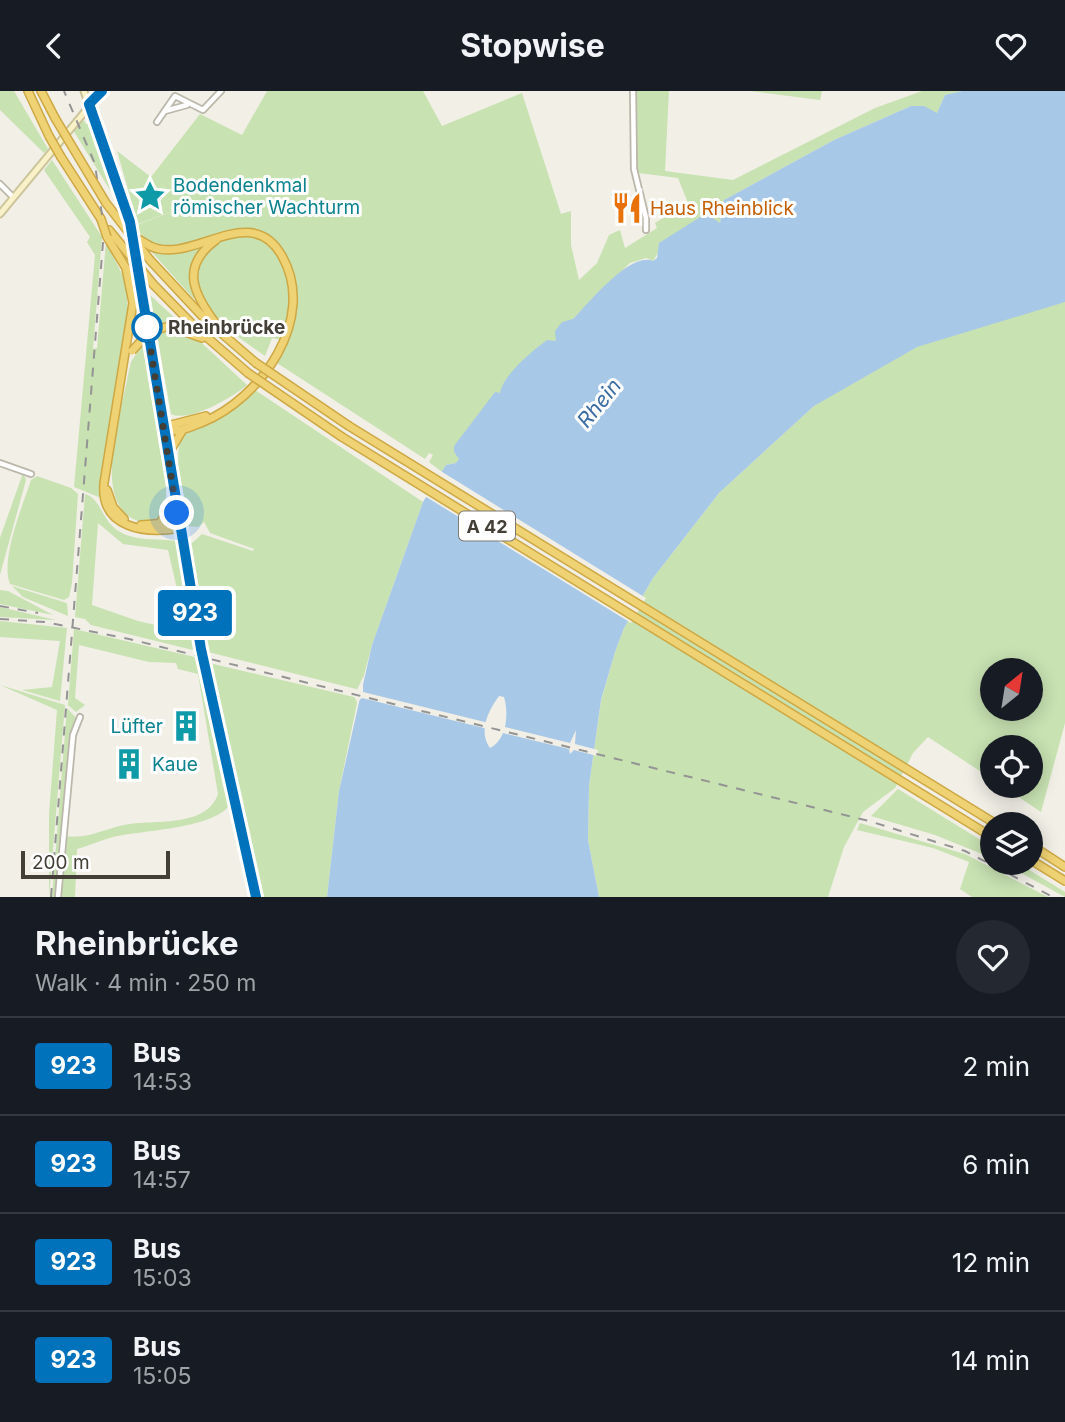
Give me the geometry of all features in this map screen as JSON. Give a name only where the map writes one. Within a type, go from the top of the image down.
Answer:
[{"type":"highway","points":[[28,91],[49,136],[101,219],[126,268],[132,294],[133,312],[105,503],[120,522],[143,530],[180,528]]},
{"type":"highway","name":"A 42","points":[[41,91],[55,118],[128,233],[150,260],[233,344],[256,363],[392,453],[980,814]]},
{"type":"highway","name":"A 42","points":[[108,233],[153,284],[212,343],[248,373],[342,437],[980,830]]},
{"type":"highway","points":[[128,233],[150,246],[173,251],[222,236],[250,233],[270,242],[284,258],[291,289],[288,325],[274,359],[259,382],[213,418],[182,431],[162,428]]},
{"type":"highway","points":[[222,236],[200,255],[193,282],[198,299],[233,344]]},
{"type":"highway","points":[[125,370],[132,351],[149,332],[169,326],[185,330],[212,343]]},
{"type":"highway","points":[[162,428],[230,406]]},
{"type":"highway","points":[[167,456],[182,431]]},
{"type":"highway","points":[[107,476],[111,502],[123,518],[143,526],[160,523],[180,528]]},
{"type":"highway","points":[[160,523],[175,498]]},
{"type":"highway","points":[[1043,853],[1065,867]]},
{"type":"highway","points":[[1043,867],[1065,881]]},
{"type":"main road","points":[[84,91],[130,222],[162,428],[201,649],[256,897]]},
{"type":"main road","points":[[0,214],[102,91]]},
{"type":"street","points":[[157,122],[171,101],[177,97],[188,104],[207,109],[221,91]]},
{"type":"street","points":[[633,91],[634,169],[646,218],[646,230]]},
{"type":"street","points":[[171,101],[174,108]]},
{"type":"street","points":[[164,111],[188,104]]},
{"type":"street","points":[[0,184],[13,197]]},
{"type":"street","points":[[0,463],[31,474]]},
{"type":"street","points":[[58,897],[73,735],[80,716]]},
{"type":"green space","points":[[0,91],[14,91],[48,149],[44,153],[0,110]]},
{"type":"green space","points":[[267,91],[423,91],[442,126],[522,93],[561,214],[571,211],[571,245],[579,280],[597,263],[609,235],[620,230],[625,248],[657,228],[655,223],[688,203],[678,178],[638,173],[636,169],[636,91],[669,91],[665,171],[733,180],[875,108],[922,91],[962,91],[945,95],[937,113],[911,106],[834,140],[724,200],[720,223],[714,222],[659,251],[653,261],[646,258],[630,263],[573,319],[557,341],[500,393],[454,452],[460,459],[456,463],[446,465],[442,472],[429,462],[433,455],[429,453],[425,459],[277,363],[286,341],[272,338],[265,356],[229,330],[213,315],[200,297],[193,298],[150,250],[147,241],[134,226],[200,201],[138,224],[117,151],[151,177],[200,114],[242,135]]},
{"type":"green space","points":[[750,91],[822,91],[820,100]]},
{"type":"green space","points":[[83,119],[86,124],[90,123],[118,203],[73,130]]},
{"type":"green space","points":[[52,160],[102,237],[93,349],[97,348],[106,242],[126,282],[128,312],[101,498],[74,487],[95,255],[87,242],[90,237],[44,170]]},
{"type":"green space","points":[[150,295],[247,385],[222,402],[199,412],[179,416],[171,414]]},
{"type":"green space","points":[[1065,299],[1065,723],[1041,812],[1020,798],[1043,798],[1043,735],[980,735],[980,771],[928,737],[913,753],[895,788],[863,812],[844,847],[828,897],[599,897],[588,840],[589,786],[601,701],[624,628],[653,578],[719,493],[815,405],[920,344]]},
{"type":"green space","points":[[143,343],[166,484],[164,509],[158,518],[145,523],[127,515],[117,501],[112,482],[115,437],[128,375],[131,362]]},
{"type":"green space","points":[[255,390],[423,502],[372,645],[360,690],[208,652],[191,544],[202,534],[253,551],[254,549],[210,533],[204,522],[198,527],[189,526],[178,465],[179,441],[185,432],[225,414]]},
{"type":"green space","points":[[23,473],[26,480],[0,575],[0,538]]},
{"type":"green space","points":[[37,476],[71,488],[78,494],[72,583],[69,597],[64,600],[10,584],[10,547],[31,480]]},
{"type":"green space","points":[[85,494],[95,500],[112,526],[124,534],[176,541],[197,651],[91,625],[85,619],[75,617]],"holes":[[[98,523],[123,544],[168,550],[187,632],[138,621],[92,605]]]},
{"type":"green space","points":[[12,586],[67,603],[68,616],[23,597]]},
{"type":"green space","points":[[0,590],[8,591],[53,615],[0,604]]},
{"type":"green space","points":[[0,607],[56,620],[0,617]]},
{"type":"green space","points":[[0,621],[67,628],[60,701],[22,690],[52,687],[60,641],[0,637]]},
{"type":"green space","points":[[74,629],[199,658],[231,803],[223,812],[195,823],[113,837],[77,849],[75,897],[61,897],[65,836],[89,835],[130,824],[192,817],[212,805],[218,794],[198,674],[178,669],[176,663],[149,662],[79,645],[75,698],[85,705],[76,712],[68,705]]},
{"type":"green space","points":[[209,663],[358,698],[339,791],[327,897],[262,897]]},
{"type":"green space","points":[[0,685],[65,705],[49,897],[49,814],[57,710]]},
{"type":"green space","points":[[67,708],[76,718],[71,734],[57,897],[52,897]]},
{"type":"green space","points":[[898,789],[980,840],[980,853],[935,835],[871,816]]},
{"type":"green space","points":[[860,823],[965,854],[980,862],[980,875],[1006,875],[1048,897],[972,897],[960,889],[969,862],[933,848],[857,830]]},
{"type":"green space","points":[[1025,875],[1037,875],[1065,892],[1065,897]]},
{"type":"water","name":"Rhein","points":[[962,91],[1065,91],[1065,302],[917,347],[814,406],[719,493],[653,578],[624,628],[615,652],[601,700],[589,786],[588,840],[599,897],[327,897],[339,791],[372,645],[423,502],[446,465],[456,463],[459,459],[454,452],[454,446],[495,392],[500,393],[512,371],[534,350],[547,340],[556,341],[555,331],[562,322],[573,319],[610,280],[633,264],[657,258],[659,243],[702,216],[708,215],[720,223],[724,200],[834,140],[911,106],[924,106],[937,113],[945,95]],"holes":[[[499,696],[504,697],[506,711],[503,733],[490,748],[485,735],[486,721]]]},
{"type":"pier","points":[[439,470],[646,598],[631,623],[423,495]]},
{"type":"pier","points":[[363,677],[363,692],[489,723],[488,729],[362,698],[357,702],[354,696]]},
{"type":"pier","points":[[501,726],[570,743],[576,730],[575,744],[598,750],[597,756],[574,750],[570,754],[569,749],[499,732]]},
{"type":"railway","points":[[51,897],[104,230],[95,164],[64,91]]},
{"type":"railway","points":[[0,606],[38,613]]},
{"type":"railway","points":[[0,619],[45,622],[129,639],[869,821],[965,851],[1053,897]]},
{"type":"bus line","name":"923","points":[[102,91],[89,104],[122,191],[130,222],[162,428],[201,649],[256,897]]},
{"type":"place","name":"Bodendenkmal römischer Wachturm","points":[[150,196]]},
{"type":"place","name":"Haus Rheinblick","points":[[627,208]]},
{"type":"place","name":"Rheinbrücke","points":[[147,327]]},
{"type":"place","name":"Lüfter","points":[[186,726]]},
{"type":"place","name":"Kaue","points":[[129,764]]},
{"type":"route","points":[[147,327],[177,513]]}]
